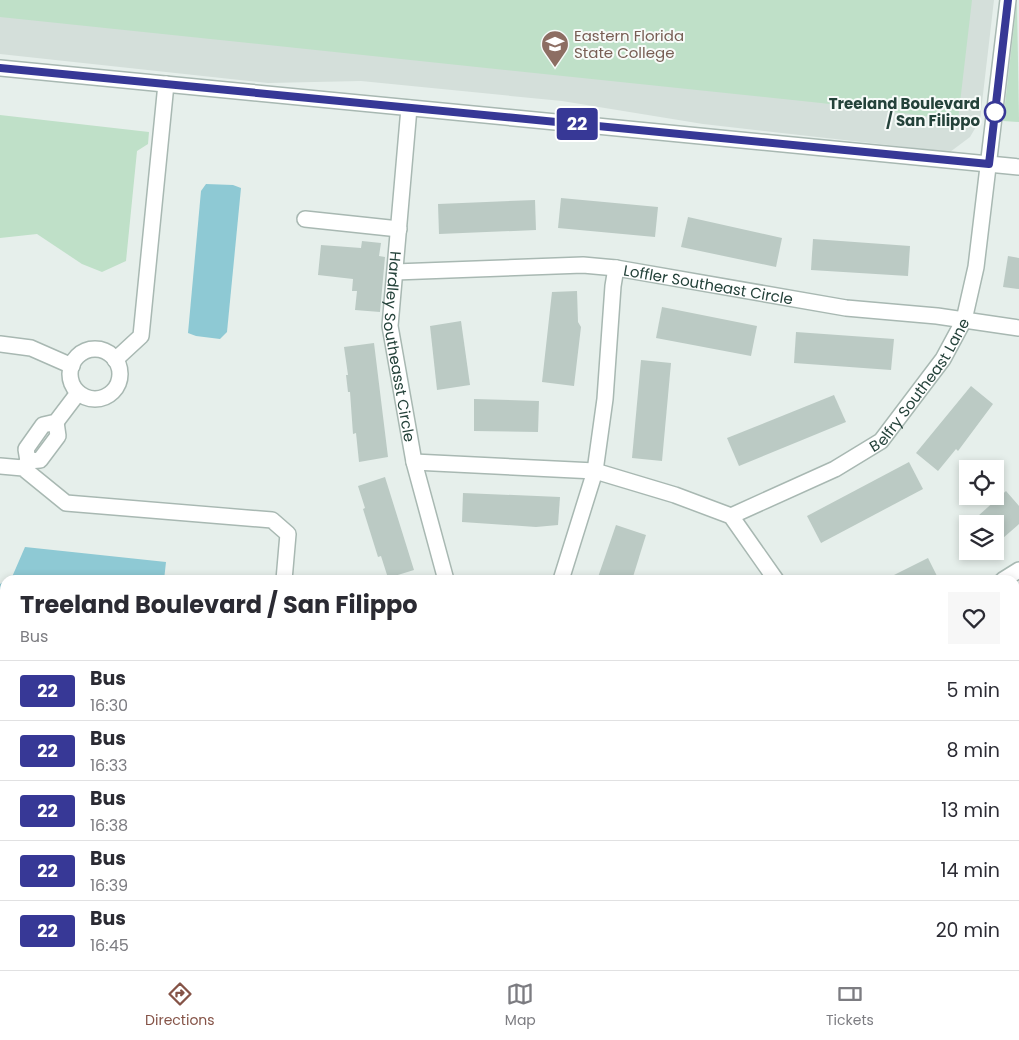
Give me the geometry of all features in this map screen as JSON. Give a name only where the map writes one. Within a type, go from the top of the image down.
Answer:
[{"type":"street","name":"Belfry Southeast Lane","points":[[731,516],[835,469],[881,441],[943,359],[964,320],[976,268],[1008,0]]},
{"type":"street","points":[[0,68],[1019,167]]},
{"type":"street","points":[[115,360],[141,336],[166,84]]},
{"type":"street","name":"Hardley Southeasst Circle","points":[[410,108],[390,326],[414,462],[445,575]]},
{"type":"street","points":[[305,219],[399,229]]},
{"type":"street","name":"Loffler Southeast Circle","points":[[395,272],[583,265],[616,268],[836,307],[964,320],[1019,328]]},
{"type":"street","points":[[564,575],[595,471],[606,399],[613,286],[616,268]]},
{"type":"street","points":[[0,344],[31,348],[72,366]]},
{"type":"street","points":[[91,349],[106,351],[115,360],[120,372],[120,380],[110,395],[94,400],[78,393],[70,379],[72,366],[77,357],[91,349]]},
{"type":"street","points":[[26,465],[26,449],[43,425],[56,422],[78,393]]},
{"type":"street","points":[[414,462],[595,471],[675,495],[731,516],[772,575]]},
{"type":"street","points":[[0,466],[26,465],[66,503],[272,520],[288,534],[284,575]]},
{"type":"shaded area","name":"Eastern Florida State College","points":[[0,0],[994,0],[980,120],[970,137],[950,152],[703,124],[562,101],[361,81],[268,83],[0,54]]},
{"type":"green space","name":"Eastern Florida State College","points":[[0,0],[972,0],[958,120],[821,103],[0,17]]},
{"type":"green space","points":[[1017,0],[1019,122],[1003,121]]},
{"type":"green space","points":[[0,115],[149,132],[148,144],[137,151],[126,261],[102,272],[82,264],[37,234],[0,238]]},
{"type":"water","points":[[206,184],[233,185],[241,188],[227,332],[220,339],[188,333],[201,191]]},
{"type":"water","points":[[25,547],[166,562],[165,575],[13,575]]},
{"type":"building","points":[[561,198],[658,207],[655,237],[558,228]]},
{"type":"building","points":[[535,200],[536,230],[439,234],[438,204]]},
{"type":"building","points":[[688,217],[782,238],[776,267],[681,247]]},
{"type":"building","points":[[813,239],[910,246],[908,276],[811,270]]},
{"type":"building","points":[[362,241],[381,243],[379,256],[385,257],[380,312],[355,310],[357,291],[352,291],[353,279],[318,275],[321,245],[361,248]]},
{"type":"building","points":[[1008,256],[1019,258],[1019,289],[1003,287]]},
{"type":"building","points":[[577,291],[578,322],[581,327],[574,386],[542,382],[552,292]]},
{"type":"building","points":[[662,307],[757,326],[751,356],[656,338]]},
{"type":"building","points":[[461,321],[470,385],[437,390],[430,326]]},
{"type":"building","points":[[796,332],[894,339],[891,370],[794,363]]},
{"type":"building","points":[[374,343],[388,457],[359,462],[356,433],[353,434],[344,347]]},
{"type":"building","points":[[641,360],[671,363],[662,461],[632,458]]},
{"type":"building","points":[[971,386],[993,404],[958,451],[956,449],[938,471],[916,453]]},
{"type":"building","points":[[834,395],[846,422],[739,466],[727,438]]},
{"type":"building","points":[[474,399],[539,401],[538,432],[474,431]]},
{"type":"building","points":[[909,462],[923,489],[821,543],[807,516]]},
{"type":"building","points":[[385,477],[414,570],[398,575],[387,575],[381,556],[378,557],[358,486]]},
{"type":"building","points":[[1006,491],[1019,506],[1019,524],[1004,537],[1004,515],[979,515],[990,505],[1004,505],[1004,493]]},
{"type":"building","points":[[463,493],[560,497],[558,525],[536,527],[462,522]]},
{"type":"building","points":[[616,525],[646,535],[634,575],[599,575]]},
{"type":"building","points":[[928,558],[936,575],[894,575]]},
{"type":"bus line","name":"22","points":[[0,68],[989,164],[1008,0]]},
{"type":"place","name":"Eastern Florida State College","points":[[555,68]]},
{"type":"place","name":"Treeland Boulevard / San Filippo","points":[[995,112]]}]
